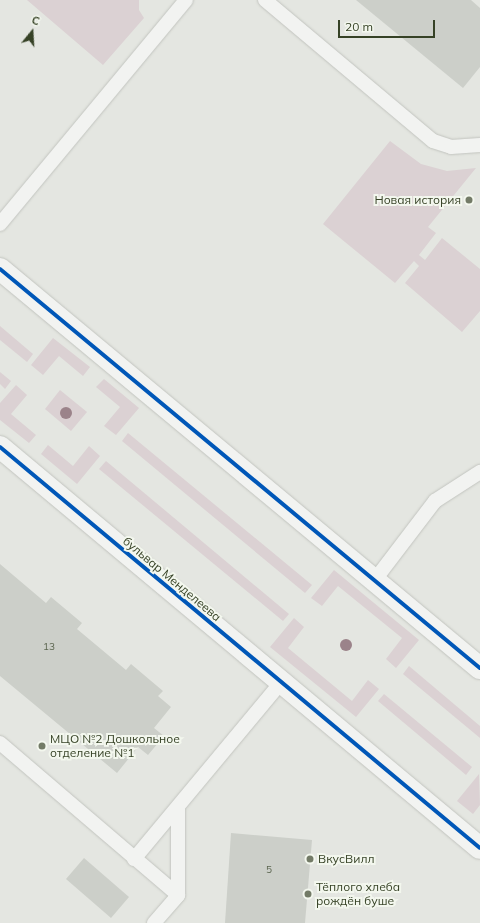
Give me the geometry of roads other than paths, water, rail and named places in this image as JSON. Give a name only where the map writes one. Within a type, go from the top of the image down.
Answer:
[{"type":"street","points":[[0,270],[480,668]]},
{"type":"street","name":"бульвар Менделеева","points":[[0,447],[280,684],[480,848]]},
{"type":"lane","points":[[0,224],[186,0]]},
{"type":"lane","points":[[265,0],[433,141],[451,148],[480,145]]},
{"type":"lane","points":[[374,580],[435,501],[480,472]]},
{"type":"lane","points":[[134,859],[280,684]]},
{"type":"lane","points":[[0,743],[178,895]]},
{"type":"lane","points":[[154,923],[178,895],[178,808]]},
{"type":"place","name":"Новая история","points":[[469,200]]},
{"type":"place","name":"МЦО №2 Дошкольное отделение №1","points":[[42,746]]},
{"type":"place","name":"ВкусВилл","points":[[310,859]]},
{"type":"place","name":"Тёплого хлеба рождён буше","points":[[308,894]]}]
